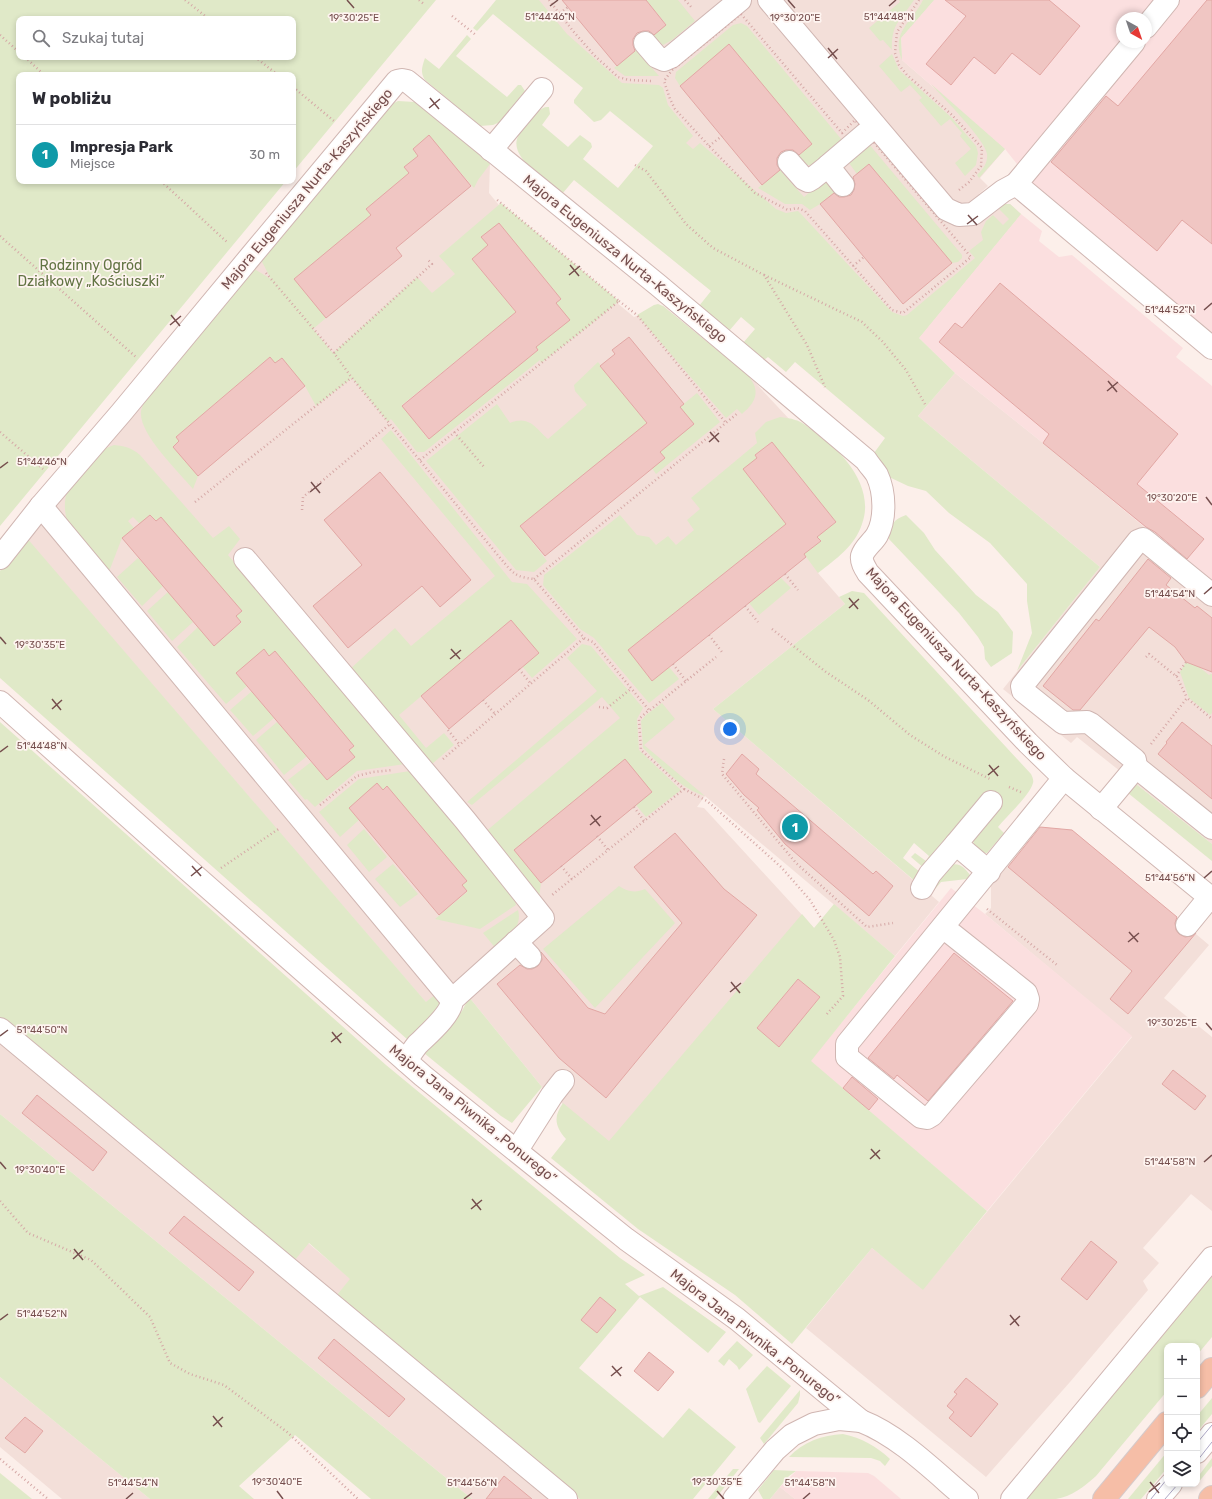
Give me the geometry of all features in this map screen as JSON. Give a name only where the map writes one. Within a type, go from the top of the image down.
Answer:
[{"type":"main road","points":[[1200,1383],[1212,1369]]},
{"type":"main road","points":[[1104,1496],[1164,1426]]},
{"type":"street","points":[[645,43],[657,57],[664,60],[671,57],[740,0]]},
{"type":"street","points":[[769,0],[875,126],[936,207],[946,209],[959,215],[973,214],[1003,191],[1016,184],[1129,48]]},
{"type":"street","points":[[1152,20],[1168,0]]},
{"type":"street","name":"Majora Eugeniusza Nurta-Kaszyńskiego","points":[[0,558],[40,506],[121,413],[397,81],[407,81],[658,285],[866,460],[876,475],[881,490],[883,510],[877,535],[862,556],[863,564],[868,573],[1028,743],[1064,778],[1211,898]]},
{"type":"street","points":[[491,150],[542,89]]},
{"type":"street","points":[[790,162],[804,179],[808,181],[875,126]]},
{"type":"street","points":[[828,166],[843,185]]},
{"type":"street","points":[[1016,184],[1212,348]]},
{"type":"street","points":[[40,506],[452,1000]]},
{"type":"street","points":[[1212,595],[1143,539],[1138,541],[1022,686],[1023,691],[1063,723],[1087,722],[1091,724],[1135,760],[1136,767],[1212,828]]},
{"type":"street","points":[[245,559],[465,820],[543,918],[523,950],[452,1000],[448,1013],[416,1046],[406,1060]]},
{"type":"street","name":"Majora Jana Piwnika „Ponurego”","points":[[0,702],[186,868],[406,1060],[626,1239],[737,1319],[862,1421],[876,1426],[894,1437],[967,1499]]},
{"type":"street","points":[[1101,809],[1136,767]]},
{"type":"street","points":[[943,927],[1026,994],[1028,999],[1027,1004],[1017,1016],[932,1115],[926,1118],[921,1117],[847,1057],[847,1044],[943,927],[989,872],[1064,778]]},
{"type":"street","points":[[922,888],[930,874],[956,844],[993,792]]},
{"type":"street","points":[[956,844],[989,872]]},
{"type":"street","points":[[1187,925],[1211,898]]},
{"type":"street","points":[[0,1029],[566,1499]]},
{"type":"street","points":[[517,1150],[552,1095],[563,1081]]},
{"type":"street","points":[[1012,1499],[1212,1258]]},
{"type":"street","points":[[734,1499],[775,1450],[792,1435],[814,1424],[839,1418],[862,1421]]},
{"type":"street","points":[[1198,1451],[1212,1434]]},
{"type":"street","points":[[1158,1499],[1168,1487]]},
{"type":"path","points":[[185,0],[205,16]]},
{"type":"path","points":[[419,0],[425,5]]},
{"type":"path","points":[[549,0],[595,56],[618,77],[628,80],[664,81]]},
{"type":"path","points":[[918,0],[897,32],[896,53],[899,65],[907,75],[952,115],[982,148],[981,166],[969,182],[936,207]]},
{"type":"path","points":[[560,13],[568,7]]},
{"type":"path","points":[[452,16],[477,36]]},
{"type":"path","points":[[0,35],[16,49]]},
{"type":"path","points":[[27,60],[41,72]]},
{"type":"path","points":[[259,60],[274,72]]},
{"type":"path","points":[[296,90],[351,135]]},
{"type":"path","points":[[709,146],[722,136]]},
{"type":"path","points":[[635,165],[646,171],[686,224],[713,248],[764,275],[862,322],[882,341],[906,370],[926,406]]},
{"type":"path","points":[[164,184],[228,243]]},
{"type":"path","points":[[496,199],[637,315],[726,423]]},
{"type":"path","points":[[0,236],[154,373]]},
{"type":"path","points":[[251,256],[334,353],[352,378],[512,572],[521,577],[534,579],[584,638],[593,642],[650,710]]},
{"type":"path","points":[[853,266],[864,256]]},
{"type":"path","points":[[334,353],[432,264],[428,260]]},
{"type":"path","points":[[764,275],[807,345],[825,387]]},
{"type":"path","points":[[420,460],[619,301]]},
{"type":"path","points":[[195,502],[352,378]]},
{"type":"path","points":[[534,579],[738,413]]},
{"type":"path","points":[[302,510],[303,497],[390,424]]},
{"type":"path","points":[[0,432],[44,469]]},
{"type":"path","points":[[454,432],[485,468]]},
{"type":"path","points":[[785,574],[798,590]]},
{"type":"path","points":[[745,606],[758,622]]},
{"type":"path","points":[[772,628],[826,672],[868,700],[910,735],[993,792]]},
{"type":"path","points":[[709,635],[722,652]]},
{"type":"path","points":[[221,869],[277,829],[301,819],[357,776],[373,772],[434,766],[584,638]]},
{"type":"path","points":[[1146,657],[1149,654],[1176,676],[1187,698],[1211,718]]},
{"type":"path","points":[[716,656],[639,719],[641,750],[684,789],[707,801],[714,807],[780,867],[810,900],[834,940],[840,957],[843,996],[826,1015]]},
{"type":"path","points":[[1176,676],[1186,662]]},
{"type":"path","points":[[673,664],[686,681]]},
{"type":"path","points":[[519,670],[530,684]]},
{"type":"path","points":[[599,707],[607,708],[632,688]]},
{"type":"path","points":[[1151,745],[1187,698]]},
{"type":"path","points":[[483,700],[495,714]]},
{"type":"path","points":[[448,730],[460,744]]},
{"type":"path","points":[[724,759],[722,774],[796,863],[867,927],[893,923]]},
{"type":"path","points":[[1009,787],[1029,794]]},
{"type":"path","points":[[532,904],[548,898],[684,789]]},
{"type":"path","points":[[634,807],[644,821]]},
{"type":"path","points":[[597,836],[608,850]]},
{"type":"path","points":[[561,866],[572,879]]},
{"type":"path","points":[[989,910],[1057,965]]},
{"type":"path","points":[[0,1201],[28,1233],[91,1260],[150,1317],[170,1363],[190,1374],[224,1385],[287,1432],[358,1499]]},
{"type":"path","points":[[0,1459],[48,1499]]},
{"type":"shaded area","points":[[513,0],[934,0],[901,38],[902,60],[1005,149],[980,178],[988,186],[979,194],[994,213],[1004,204],[1010,204],[1021,214],[919,338]]},
{"type":"shaded area","points":[[934,0],[1212,0],[1212,332],[1037,189],[1005,149],[902,60],[901,38]]},
{"type":"shaded area","points":[[436,116],[490,164],[489,193],[498,204],[634,317],[663,306],[749,376],[791,421],[847,467],[818,573],[845,604],[713,709],[939,902],[895,956],[705,796],[697,807],[704,808],[814,928],[798,979],[757,1028],[769,1038],[683,1152],[632,1161],[542,1087],[469,997],[430,1007],[26,538],[247,272]]},
{"type":"shaded area","points":[[1021,214],[1042,231],[1039,241],[1059,257],[1072,255],[1183,348],[1176,357],[1212,386],[1212,583],[1043,443],[955,373],[919,338]]},
{"type":"shaded area","points":[[955,373],[1043,443],[1212,583],[1212,844],[1077,737],[1071,743],[1003,689],[1100,567],[918,416]]},
{"type":"shaded area","points":[[1040,827],[1072,830],[1209,945],[1164,998],[1212,1037],[1212,1211],[1191,1194],[1143,1248],[1159,1263],[1143,1281],[1148,1290],[1070,1382],[986,1477],[806,1328],[872,1248],[923,1289],[1132,1037],[985,914],[991,908],[991,886]]},
{"type":"shaded area","points":[[951,888],[985,914],[1132,1036],[987,1211],[810,1061]]},
{"type":"shaded area","points":[[0,1019],[294,1260],[308,1243],[351,1279],[336,1296],[398,1350],[580,1499],[472,1499],[0,1114]]},
{"type":"shaded area","points":[[0,1377],[150,1499],[62,1499],[0,1447]]},
{"type":"shaded area","points":[[796,1471],[868,1473],[874,1476],[901,1499],[795,1499],[780,1487]]},
{"type":"shaded area","points":[[780,1487],[795,1499],[770,1499]]},
{"type":"green space","name":"Rodzinny Ogród Działkowy „Kościuszki”","points":[[0,0],[436,0],[296,168],[296,72],[16,72],[16,184],[284,184],[0,526]]},
{"type":"green space","points":[[496,0],[539,0],[567,34],[622,83],[659,85],[663,88],[668,105],[693,136],[686,143],[693,149],[700,143],[776,209],[786,213],[798,211],[892,312],[903,316],[907,315],[975,258],[969,251],[983,240],[981,232],[986,221],[993,215],[1003,225],[1009,219],[999,209],[1004,204],[1010,204],[1021,214],[919,338],[955,373],[918,416],[1100,567],[1017,671],[1032,633],[1027,601],[1027,584],[990,543],[949,513],[926,491],[908,486],[887,476],[874,453],[885,438],[795,362],[786,372],[768,357],[764,360],[743,343],[755,329],[741,317],[729,331],[699,306],[711,291],[574,180],[562,194],[540,177],[525,162],[517,147],[518,136],[538,111],[546,107],[549,107],[550,114],[542,125],[568,147],[580,135],[591,143],[592,147],[583,159],[618,188],[653,146],[610,111],[601,120],[594,122],[574,103],[574,100],[583,88],[493,14],[477,31],[473,28]]},
{"type":"green space","points":[[646,0],[678,0],[695,21],[672,40],[663,45],[653,36],[666,24]]},
{"type":"green space","points":[[899,0],[914,0],[901,17],[895,28],[892,41],[892,50],[883,40],[880,41],[869,28],[900,2]]},
{"type":"green space","points":[[923,0],[934,0],[901,38],[902,60],[899,50],[901,34],[904,27]]},
{"type":"green space","points":[[741,23],[747,26],[842,140],[812,165],[807,165],[798,155],[811,144],[729,45],[680,86],[675,78],[676,72],[733,25]]},
{"type":"green space","points":[[467,35],[471,39],[456,56],[507,97],[518,85],[521,85],[525,91],[500,122],[493,125],[480,126],[425,80],[422,74],[422,67],[425,58],[439,69]]},
{"type":"green space","points":[[636,50],[659,76],[625,76],[614,68]]},
{"type":"green space","points":[[892,54],[899,70],[953,119],[976,146],[978,153],[976,165],[965,176],[955,163],[971,149],[960,136],[962,133],[950,119],[941,126],[919,100],[922,98],[910,85],[901,92],[879,66]]},
{"type":"green space","points":[[931,84],[1005,149],[979,178],[977,175],[987,160],[985,147],[972,129]]},
{"type":"green space","points":[[398,101],[415,102],[424,106],[490,164],[474,188],[429,136],[413,149],[418,156],[404,167],[409,173],[366,209],[371,215],[295,279],[326,318],[313,329],[333,353],[417,277],[432,293],[455,274],[439,256],[501,203],[619,301],[541,363],[540,360],[424,452],[417,452],[391,419],[388,422],[352,378],[316,406],[305,386],[282,358],[275,363],[270,357],[176,437],[179,441],[173,447],[198,476],[193,489],[152,441],[146,430],[142,420],[141,411],[147,396],[248,271],[256,270],[271,279],[260,258],[386,107]],"holes":[[[499,223],[561,299],[556,303],[531,342],[538,350],[428,439],[402,405],[516,312],[472,259],[488,245],[482,237]]]},
{"type":"green space","points":[[868,143],[962,255],[962,258],[958,262],[952,263],[869,164],[857,174],[849,163],[851,159]]},
{"type":"green space","points":[[780,170],[804,197],[824,180],[840,188],[810,210],[802,204],[785,204],[758,188]]},
{"type":"green space","points":[[658,304],[663,306],[749,376],[754,384],[756,392],[750,406],[742,414],[737,409],[726,418],[637,315]]},
{"type":"green space","points":[[598,362],[647,423],[520,526],[547,561],[534,572],[516,570],[426,461],[497,404],[510,423],[523,421],[532,424],[548,439],[587,405],[575,391],[574,385]]},
{"type":"green space","points":[[697,393],[720,422],[656,474],[652,468],[665,458],[654,445],[677,438],[694,424],[680,407]]},
{"type":"green space","points":[[780,417],[799,421],[822,437],[844,457],[853,469],[860,482],[864,496],[865,510],[859,532],[844,552],[818,573],[804,554],[820,541],[817,537],[836,522],[771,442],[755,455],[790,528],[781,528],[628,650],[652,680],[669,667],[679,679],[649,703],[594,638],[580,629],[543,585],[544,575],[620,515],[637,535],[649,537],[656,545],[668,536],[676,545],[694,530],[687,520],[700,509],[691,498],[757,443],[755,433],[766,422]]},
{"type":"green space","points":[[391,430],[512,582],[527,584],[577,639],[532,678],[522,666],[511,620],[399,715],[426,748],[444,733],[454,745],[432,764],[427,763],[349,670],[395,628],[411,646],[495,576],[381,439]]},
{"type":"green space","points":[[114,445],[128,448],[140,455],[213,538],[229,526],[240,539],[228,555],[405,764],[357,771],[315,807],[307,799],[305,800],[288,780],[311,762],[327,780],[354,757],[349,750],[354,746],[264,650],[236,673],[247,686],[226,704],[177,647],[198,627],[214,646],[241,623],[236,616],[242,611],[150,515],[140,524],[133,517],[128,521],[134,528],[122,538],[110,569],[106,573],[68,523],[65,507],[67,491],[104,449]]},
{"type":"green space","points":[[906,515],[924,533],[935,550],[976,595],[998,612],[1013,632],[1012,653],[991,667],[985,659],[984,647],[959,613],[888,538],[891,527],[895,521]]},
{"type":"green space","points":[[26,537],[426,1002],[437,993],[442,1006],[408,1040],[0,678],[0,571]]},
{"type":"green space","points":[[138,558],[163,586],[142,606],[117,577]]},
{"type":"green space","points":[[781,578],[791,588],[759,615],[749,603]]},
{"type":"green space","points":[[852,591],[864,593],[1031,774],[1033,779],[1031,788],[1027,794],[998,827],[1004,833],[987,853],[981,852],[976,848],[972,837],[925,869],[911,857],[915,853],[926,861],[929,856],[914,843],[903,858],[921,873],[916,882],[713,709],[845,604],[839,597]]},
{"type":"green space","points":[[168,592],[193,622],[172,641],[147,611]]},
{"type":"green space","points":[[582,644],[591,646],[643,708],[637,719],[639,750],[681,790],[646,817],[636,805],[625,759],[514,850],[541,883],[539,898],[484,833],[620,718],[602,697],[472,805],[467,802],[597,691],[567,658]]},
{"type":"green space","points":[[1186,662],[1198,666],[1209,675],[1212,674],[1212,713],[1210,715],[1189,698],[1180,672]]},
{"type":"green space","points":[[252,691],[274,718],[253,736],[230,710]]},
{"type":"green space","points":[[662,703],[675,719],[644,745],[705,796],[696,793],[679,782],[643,748],[641,721],[646,715]]},
{"type":"green space","points":[[0,722],[386,1065],[620,1258],[645,1275],[625,1284],[639,1296],[663,1287],[726,1332],[708,1353],[640,1297],[579,1368],[663,1438],[689,1408],[736,1447],[693,1499],[580,1499],[336,1296],[350,1279],[309,1243],[294,1261],[0,1019]]},
{"type":"green space","points":[[277,722],[307,756],[284,775],[256,740]]},
{"type":"green space","points":[[410,771],[515,900],[516,905],[480,929],[435,919],[467,892],[462,885],[467,881],[447,857],[442,860],[433,849],[437,845],[417,821],[412,825],[406,809],[387,786],[383,790],[377,784],[349,808],[359,820],[340,837],[319,812],[359,779]]},
{"type":"green space","points":[[1136,784],[1212,844],[1212,861],[1128,793]]},
{"type":"green space","points":[[364,829],[387,857],[369,872],[347,845]]},
{"type":"green space","points":[[393,864],[418,894],[400,907],[375,879]]},
{"type":"green space","points":[[951,864],[962,866],[970,875],[967,879],[941,882],[930,895],[932,883]]},
{"type":"green space","points":[[619,886],[625,890],[632,891],[645,889],[675,923],[595,1008],[543,949]]},
{"type":"green space","points":[[834,904],[895,956],[811,1061],[987,1211],[923,1290],[872,1248],[792,1344],[735,1295],[638,1229],[551,1158],[566,1139],[559,1130],[557,1121],[558,1113],[563,1103],[609,1141],[802,914],[814,928]],"holes":[[[798,979],[820,997],[779,1046],[757,1028]]]},
{"type":"green space","points":[[518,910],[519,916],[516,927],[497,950],[483,933]]},
{"type":"green space","points":[[469,997],[542,1087],[512,1123],[501,1116],[424,1053],[447,1025],[462,1011]]},
{"type":"green space","points":[[0,1114],[472,1499],[371,1499],[295,1435],[239,1486],[254,1499],[150,1499],[0,1377]]},
{"type":"green space","points":[[1212,1273],[1212,1337],[1200,1351],[1200,1343],[1164,1343],[1164,1395],[1092,1480],[1078,1490],[1062,1498],[1025,1499]]},
{"type":"green space","points":[[737,1341],[753,1355],[739,1370],[737,1366],[729,1359],[724,1366],[718,1361]]},
{"type":"green space","points":[[767,1366],[791,1386],[760,1423],[758,1422],[746,1389]]},
{"type":"green space","points":[[800,1390],[798,1403],[764,1444],[760,1438]]},
{"type":"green space","points":[[1212,1398],[1212,1414],[1200,1428],[1200,1412]]},
{"type":"green space","points":[[843,1434],[868,1443],[890,1459],[885,1466],[880,1461],[871,1458],[789,1457],[800,1447],[813,1440]]},
{"type":"green space","points":[[1164,1456],[1164,1472],[1141,1499],[1128,1499]]},
{"type":"green space","points":[[1212,1458],[1212,1466],[1200,1480],[1200,1474]]},
{"type":"green space","points":[[733,1469],[739,1469],[715,1499],[708,1499]]},
{"type":"green space","points":[[774,1470],[796,1471],[789,1476],[770,1499],[763,1499],[758,1490]]},
{"type":"green space","points":[[0,1473],[32,1499],[0,1499]]},
{"type":"building","points":[[562,0],[646,0],[666,25],[654,35],[649,31],[637,33],[633,39],[635,51],[617,66]]},
{"type":"building","points":[[945,0],[1049,0],[1080,26],[1040,75],[1012,53],[995,74],[974,57],[951,85],[926,64],[966,16]]},
{"type":"building","points":[[1207,0],[1212,0],[1212,244],[1182,220],[1157,251],[1051,162],[1106,96],[1118,106]]},
{"type":"building","points":[[729,44],[812,144],[799,155],[793,150],[781,152],[777,158],[777,165],[780,170],[762,185],[680,86]]},
{"type":"building","points":[[429,135],[471,186],[396,248],[402,256],[326,318],[294,279],[371,215],[366,209],[409,173],[404,167],[418,156],[413,149]]},
{"type":"building","points":[[869,164],[952,263],[903,304],[820,204],[834,193],[839,197],[851,195],[855,184],[853,177]]},
{"type":"building","points":[[499,223],[561,299],[556,303],[570,320],[536,347],[538,350],[429,439],[402,406],[516,312],[472,259],[488,245],[481,237]]},
{"type":"building","points":[[1000,283],[1178,434],[1137,484],[1204,539],[1187,559],[1043,443],[1049,434],[939,342],[955,323],[962,328]]},
{"type":"building","points":[[629,337],[684,404],[680,407],[694,424],[660,452],[665,458],[545,556],[520,526],[647,423],[600,366],[615,354],[612,350]]},
{"type":"building","points":[[270,357],[275,363],[282,358],[305,386],[198,476],[173,447],[179,441],[176,437]]},
{"type":"building","points":[[772,442],[836,522],[817,537],[821,541],[804,554],[806,557],[652,681],[628,650],[786,524],[743,469],[757,458],[755,455]]},
{"type":"building","points":[[380,472],[471,580],[440,607],[422,586],[348,648],[313,606],[362,565],[324,520]]},
{"type":"building","points":[[150,515],[156,521],[161,517],[242,611],[236,616],[241,622],[214,646],[122,538]]},
{"type":"building","points":[[1148,559],[1171,578],[1166,585],[1195,608],[1197,606],[1212,618],[1212,672],[1186,662],[1175,647],[1149,627],[1080,710],[1073,710],[1043,686],[1096,619],[1099,621]]},
{"type":"building","points":[[511,620],[539,653],[449,729],[421,696]]},
{"type":"building","points":[[264,649],[269,656],[275,651],[354,746],[349,750],[355,757],[327,780],[236,673]]},
{"type":"building","points":[[1182,722],[1212,746],[1212,799],[1158,754]]},
{"type":"building","points":[[742,754],[759,769],[756,774],[873,874],[876,871],[893,886],[869,916],[785,844],[757,810],[759,808],[744,795],[726,774]]},
{"type":"building","points":[[625,759],[652,792],[541,883],[514,850]]},
{"type":"building","points":[[377,783],[383,790],[387,786],[467,881],[462,885],[467,891],[439,915],[349,808]]},
{"type":"building","points":[[1040,827],[1072,830],[1177,917],[1175,923],[1176,930],[1179,934],[1185,937],[1192,936],[1196,933],[1128,1014],[1110,999],[1132,971],[1008,867]]},
{"type":"building","points":[[675,833],[724,889],[757,915],[606,1098],[559,1058],[497,984],[520,965],[527,969],[532,969],[538,966],[542,960],[541,952],[588,1008],[605,1014],[682,923],[634,867]]},
{"type":"building","points":[[954,953],[1013,1001],[928,1101],[897,1075],[894,1079],[868,1058]]},
{"type":"building","points":[[798,979],[820,997],[779,1047],[757,1028]]},
{"type":"building","points":[[1173,1070],[1206,1096],[1195,1110],[1162,1084]]},
{"type":"building","points":[[852,1077],[878,1099],[869,1110],[843,1088]]},
{"type":"building","points":[[37,1095],[107,1152],[93,1171],[22,1113]]},
{"type":"building","points":[[184,1216],[254,1272],[239,1291],[169,1233]]},
{"type":"building","points":[[1091,1241],[1117,1262],[1087,1300],[1061,1279]]},
{"type":"building","points":[[600,1297],[616,1310],[597,1333],[581,1320]]},
{"type":"building","points":[[334,1339],[405,1399],[389,1417],[318,1358]]},
{"type":"building","points":[[649,1352],[674,1372],[658,1391],[634,1371]]},
{"type":"building","points":[[966,1378],[998,1404],[971,1437],[949,1418],[954,1412],[947,1406],[957,1394],[954,1392]]},
{"type":"building","points":[[25,1417],[43,1431],[25,1453],[5,1438]]},
{"type":"building","points":[[504,1476],[532,1499],[486,1499]]},
{"type":"tram line","points":[[1200,1439],[1212,1425]]},
{"type":"tram line","points":[[1200,1457],[1212,1442]]},
{"type":"tram line","points":[[1151,1499],[1164,1483]]},
{"type":"tram line","points":[[1165,1499],[1175,1487]]},
{"type":"place","name":"Impresja Park","points":[[795,827]]}]
